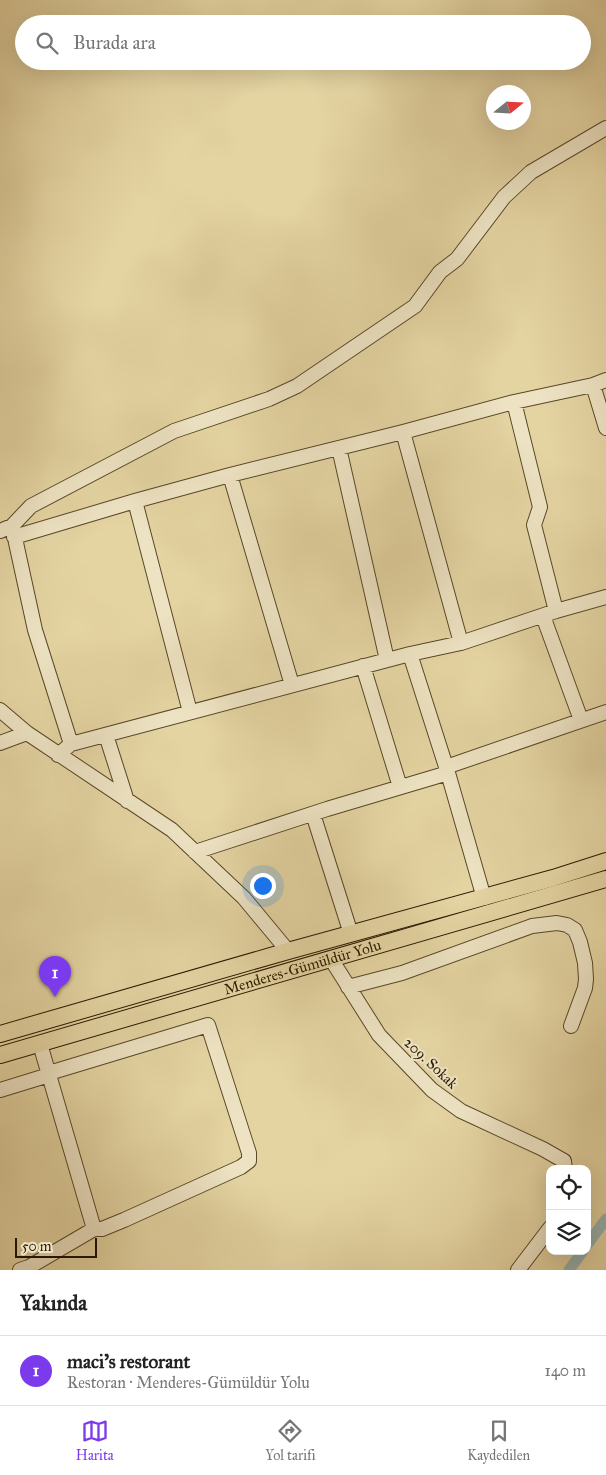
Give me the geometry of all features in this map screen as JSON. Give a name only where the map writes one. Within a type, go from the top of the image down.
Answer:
[{"type":"main road","name":"Menderes-Gümüldür Yolu","points":[[0,1034],[288,951],[484,898],[606,861]]},
{"type":"main road","name":"Menderes-Gümüldür Yolu","points":[[0,1055],[606,879]]},
{"type":"street","points":[[9,531],[31,506],[174,431],[269,399],[297,386],[416,306],[440,272],[457,259],[504,197],[531,172],[606,128]]},
{"type":"street","points":[[9,531],[135,501],[514,402],[606,380]]},
{"type":"street","points":[[592,384],[606,428]]},
{"type":"street","points":[[514,402],[540,507],[534,525],[550,614],[581,720]]},
{"type":"street","points":[[403,432],[461,643]]},
{"type":"street","points":[[339,448],[387,660]]},
{"type":"street","points":[[230,475],[292,685]]},
{"type":"street","points":[[135,501],[190,712]]},
{"type":"street","points":[[9,531],[35,630],[71,744]]},
{"type":"street","points":[[58,755],[71,744],[362,666],[461,643],[606,597]]},
{"type":"street","points":[[410,654],[447,770],[484,898]]},
{"type":"street","points":[[362,666],[400,787]]},
{"type":"street","points":[[0,710],[27,734],[172,830],[244,898],[288,951]]},
{"type":"street","points":[[195,852],[400,787],[606,712]]},
{"type":"street","points":[[0,743],[27,734]]},
{"type":"street","points":[[106,735],[127,801]]},
{"type":"street","points":[[313,814],[352,934]]},
{"type":"street","points":[[348,987],[402,973],[532,926],[567,925],[575,930],[580,942],[585,963],[586,979],[585,988],[571,1026]]},
{"type":"street","name":"209. Sokak","points":[[331,959],[379,1035],[432,1090],[461,1111],[542,1149],[564,1161],[564,1165]]},
{"type":"street","points":[[0,1090],[208,1025],[249,1153],[248,1161],[241,1166],[124,1220],[102,1229],[94,1229],[29,1267],[20,1270]]},
{"type":"street","points":[[40,1044],[94,1229]]},
{"type":"street","points":[[518,1270],[546,1233]]},
{"type":"waterway","points":[[591,1240],[606,1219]]},
{"type":"waterway","points":[[569,1270],[580,1255]]},
{"type":"place","name":"maci's restorant","points":[[55,997]]}]
